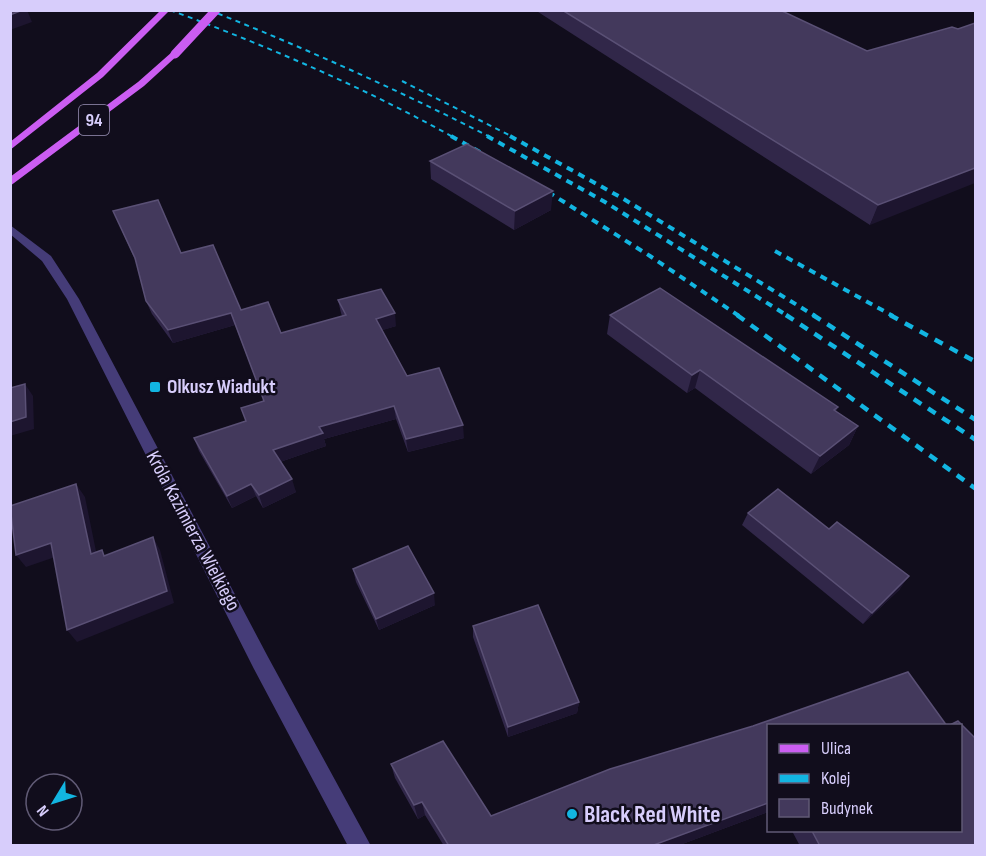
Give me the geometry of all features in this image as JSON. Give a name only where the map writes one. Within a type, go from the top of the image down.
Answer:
[{"type":"main road","name":"94","points":[[10,147],[83,90],[138,40],[166,10]]},
{"type":"main road","name":"94","points":[[10,183],[141,84],[175,54],[216,10]]},
{"type":"street","name":"Króla Kazimierza Wielkiego","points":[[10,228],[47,259],[73,299],[261,663],[360,846]]},
{"type":"building","points":[[10,10],[23,10],[10,15]]},
{"type":"building","points":[[562,10],[780,10],[867,51],[952,27],[958,29],[975,23],[975,168],[878,205]]},
{"type":"building","points":[[467,144],[553,191],[515,211],[430,161]]},
{"type":"building","points":[[158,200],[181,253],[213,245],[241,310],[268,302],[281,333],[346,315],[338,300],[381,289],[395,313],[376,319],[407,376],[439,368],[463,425],[406,439],[394,406],[319,427],[323,433],[273,450],[292,479],[259,495],[251,484],[227,496],[194,438],[246,421],[241,408],[264,401],[231,313],[168,330],[146,301],[135,258],[113,211]]},
{"type":"building","points":[[660,288],[838,407],[834,410],[858,426],[820,456],[700,370],[692,375],[610,315]]},
{"type":"building","points":[[25,384],[26,417],[10,422],[10,388]]},
{"type":"building","points":[[76,484],[91,554],[102,550],[104,556],[153,537],[167,591],[67,630],[51,543],[16,555],[10,506]]},
{"type":"building","points":[[778,489],[829,529],[837,522],[909,576],[872,613],[748,513]]},
{"type":"building","points":[[408,546],[434,593],[376,619],[353,569]]},
{"type":"building","points":[[538,605],[579,702],[508,727],[473,626]]},
{"type":"building","points":[[908,672],[946,724],[767,724],[767,803],[651,846],[449,846],[422,802],[414,805],[391,764],[443,741],[491,816],[610,769],[753,726]]},
{"type":"building","points":[[962,725],[975,738],[975,846],[820,846],[813,832],[962,832]]},
{"type":"railway","points":[[170,10],[314,68],[453,137]]},
{"type":"railway","points":[[209,10],[351,70],[490,137]]},
{"type":"railway","points":[[402,81],[513,137]]},
{"type":"railway","points":[[451,136],[480,152]]},
{"type":"railway","points":[[487,136],[605,202],[788,316]]},
{"type":"railway","points":[[510,136],[622,198],[815,316]]},
{"type":"railway","points":[[537,185],[650,256],[739,316]]},
{"type":"railway","points":[[775,251],[893,316]]},
{"type":"railway","points":[[737,315],[976,489]]},
{"type":"railway","points":[[786,315],[976,440]]},
{"type":"railway","points":[[813,315],[976,420]]},
{"type":"railway","points":[[890,315],[976,362]]},
{"type":"place","name":"Olkusz Wiadukt","points":[[155,387]]},
{"type":"place","name":"Black Red White","points":[[572,814]]}]
